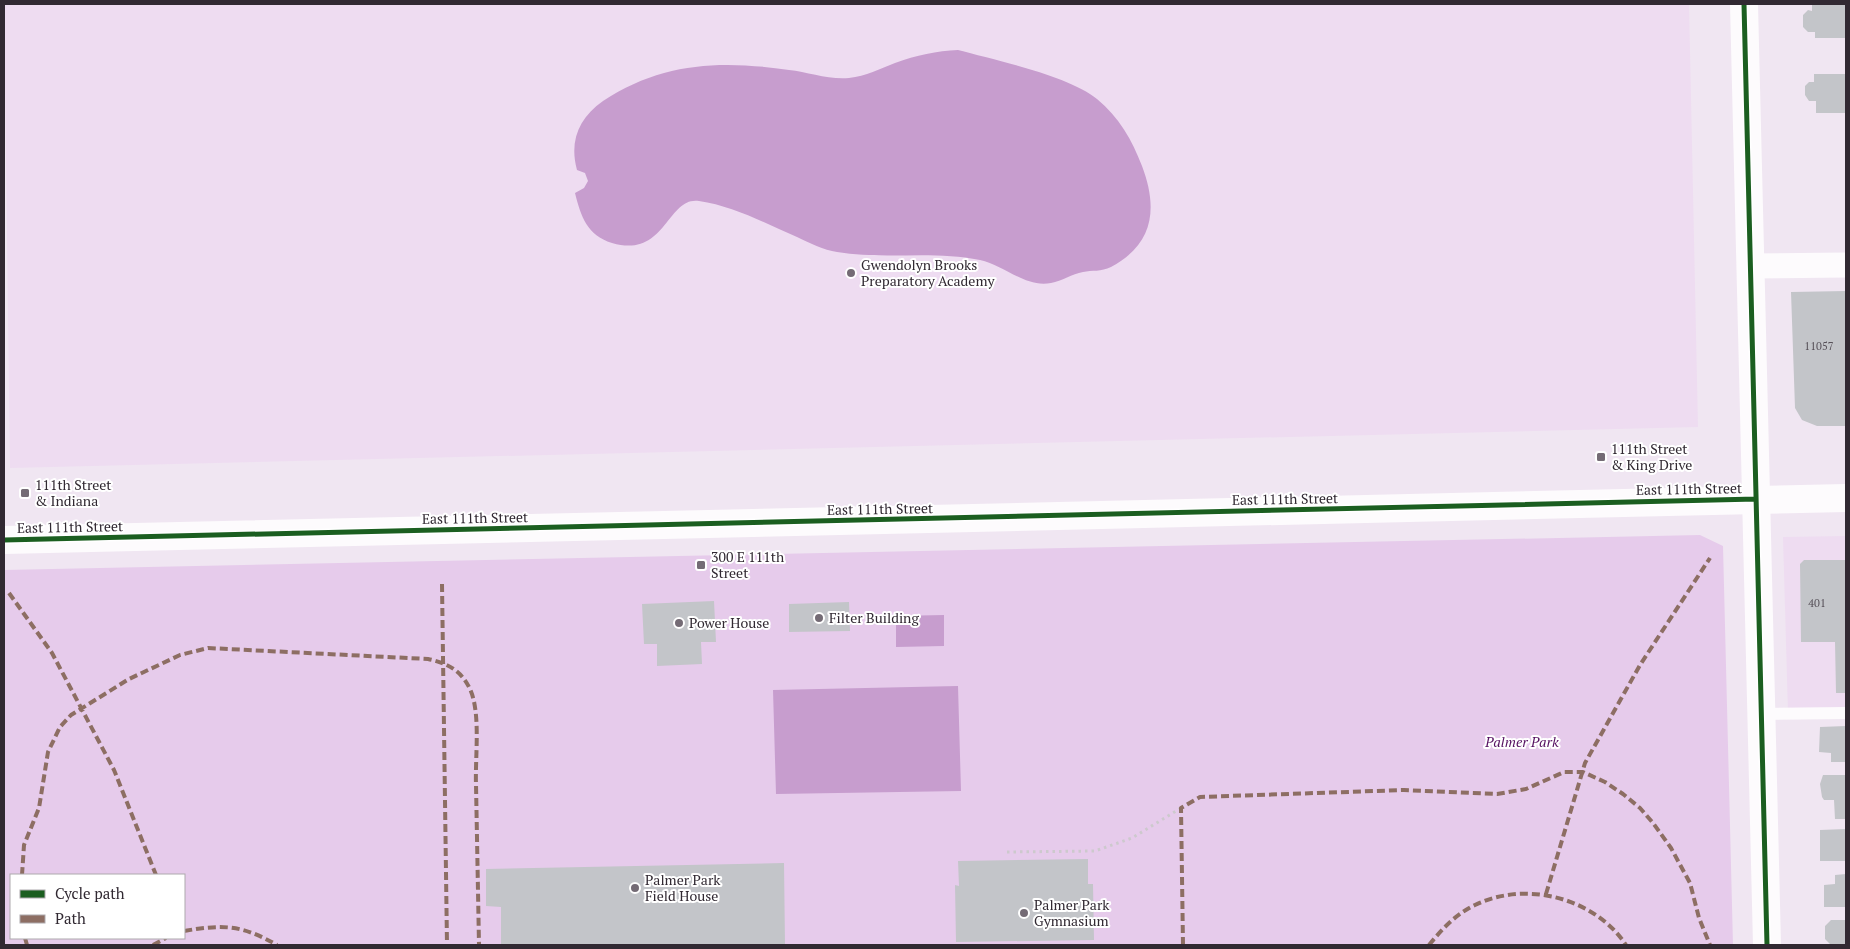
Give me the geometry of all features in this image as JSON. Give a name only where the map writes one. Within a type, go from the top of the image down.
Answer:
[{"type":"main road","points":[[1744,4],[1767,945]]},
{"type":"main road","name":"East 111th Street","points":[[4,540],[1846,498]]},
{"type":"street","points":[[1750,266],[1846,265]]},
{"type":"lane","points":[[1761,714],[1846,713]]},
{"type":"path","points":[[1007,852],[1094,851],[1132,838],[1181,808]]},
{"type":"shaded area","name":"Gwendolyn Brooks Preparatory Academy","points":[[4,4],[1689,4],[1698,427],[10,468]]},
{"type":"shaded area","points":[[958,50],[1011,64],[1069,83],[1097,99],[1112,113],[1129,138],[1138,156],[1150,196],[1149,224],[1144,236],[1125,258],[1107,269],[1083,272],[1055,282],[1041,284],[1023,279],[989,263],[962,257],[873,255],[832,251],[737,211],[699,201],[688,202],[655,235],[644,242],[630,246],[603,240],[586,224],[575,193],[584,188],[588,181],[585,173],[577,170],[574,149],[575,140],[582,123],[588,115],[603,101],[625,88],[647,78],[670,71],[716,65],[764,67],[834,78],[849,78],[934,52]]},
{"type":"shaded area","points":[[1846,536],[1846,713],[1788,713],[1783,537]]},
{"type":"shaded area","points":[[944,615],[944,646],[896,647],[896,616]]},
{"type":"shaded area","points":[[958,686],[961,791],[776,794],[773,690]]},
{"type":"green space","name":"Palmer Park","points":[[1700,535],[1723,546],[1733,945],[4,945],[4,570]]},
{"type":"building","points":[[1812,4],[1846,4],[1846,38],[1815,38],[1815,32],[1808,32],[1803,27],[1803,15],[1808,10],[1812,11]]},
{"type":"building","points":[[1814,74],[1846,74],[1846,113],[1816,113],[1816,101],[1809,101],[1805,95],[1805,86],[1809,82],[1814,82]]},
{"type":"building","points":[[1846,291],[1846,426],[1817,426],[1802,420],[1795,408],[1791,292]]},
{"type":"building","points":[[1804,560],[1846,560],[1846,693],[1836,693],[1835,642],[1801,642],[1800,564]]},
{"type":"building","name":"Power House","points":[[714,601],[716,642],[701,642],[702,664],[657,666],[657,644],[644,644],[642,604]]},
{"type":"building","name":"Filter Building","points":[[849,602],[850,631],[789,632],[789,604]]},
{"type":"building","points":[[1846,726],[1846,762],[1831,762],[1831,753],[1819,752],[1820,727]]},
{"type":"building","points":[[1823,775],[1846,775],[1846,819],[1835,819],[1834,800],[1824,800],[1822,797],[1820,784]]},
{"type":"building","points":[[1846,829],[1846,861],[1820,861],[1820,830]]},
{"type":"building","name":"Palmer Park Gymnasium","points":[[1088,859],[1088,884],[1093,884],[1094,940],[956,942],[955,885],[959,886],[958,861]]},
{"type":"building","name":"Palmer Park Field House","points":[[784,863],[785,945],[501,945],[501,907],[486,906],[486,869]]},
{"type":"building","points":[[1846,874],[1846,907],[1824,907],[1824,885],[1835,884],[1835,875]]},
{"type":"building","points":[[1831,920],[1846,920],[1846,945],[1830,944],[1825,939],[1825,926]]},
{"type":"marked path","points":[[1546,894],[1585,763],[1640,665],[1710,558]]},
{"type":"marked path","points":[[442,584],[447,945]]},
{"type":"marked path","points":[[9,593],[52,653],[114,770],[156,874]]},
{"type":"marked path","points":[[22,874],[24,845],[39,808],[48,752],[60,727],[71,715],[129,679],[180,655],[208,648],[428,659],[447,665],[458,672],[470,689],[475,710],[477,735],[479,945]]},
{"type":"marked path","points":[[1183,945],[1181,808],[1200,797],[1404,790],[1497,794],[1526,789],[1564,772],[1583,772],[1605,782],[1640,808],[1653,823],[1671,848],[1690,883],[1699,918],[1710,945]]},
{"type":"marked path","points":[[1429,945],[1450,922],[1468,909],[1495,898],[1516,894],[1537,894],[1558,898],[1578,905],[1596,915],[1613,929],[1626,945]]},
{"type":"marked path","points":[[185,931],[210,927],[232,928],[253,933],[277,945]]},
{"type":"marked path","points":[[25,939],[27,945]]},
{"type":"marked path","points":[[153,945],[164,939]]},
{"type":"cycle path","points":[[1744,4],[1767,945]]},
{"type":"cycle path","points":[[4,540],[1756,499]]},
{"type":"place","name":"Gwendolyn Brooks Preparatory Academy","points":[[851,273]]},
{"type":"place","name":"111th Street & King Drive","points":[[1601,457]]},
{"type":"place","name":"111th Street & Indiana","points":[[25,493]]},
{"type":"place","name":"300 E 111th Street","points":[[701,565]]},
{"type":"place","name":"Filter Building","points":[[819,618]]},
{"type":"place","name":"Power House","points":[[679,623]]},
{"type":"place","name":"Palmer Park Field House","points":[[635,888]]},
{"type":"place","name":"Palmer Park Gymnasium","points":[[1024,913]]}]
